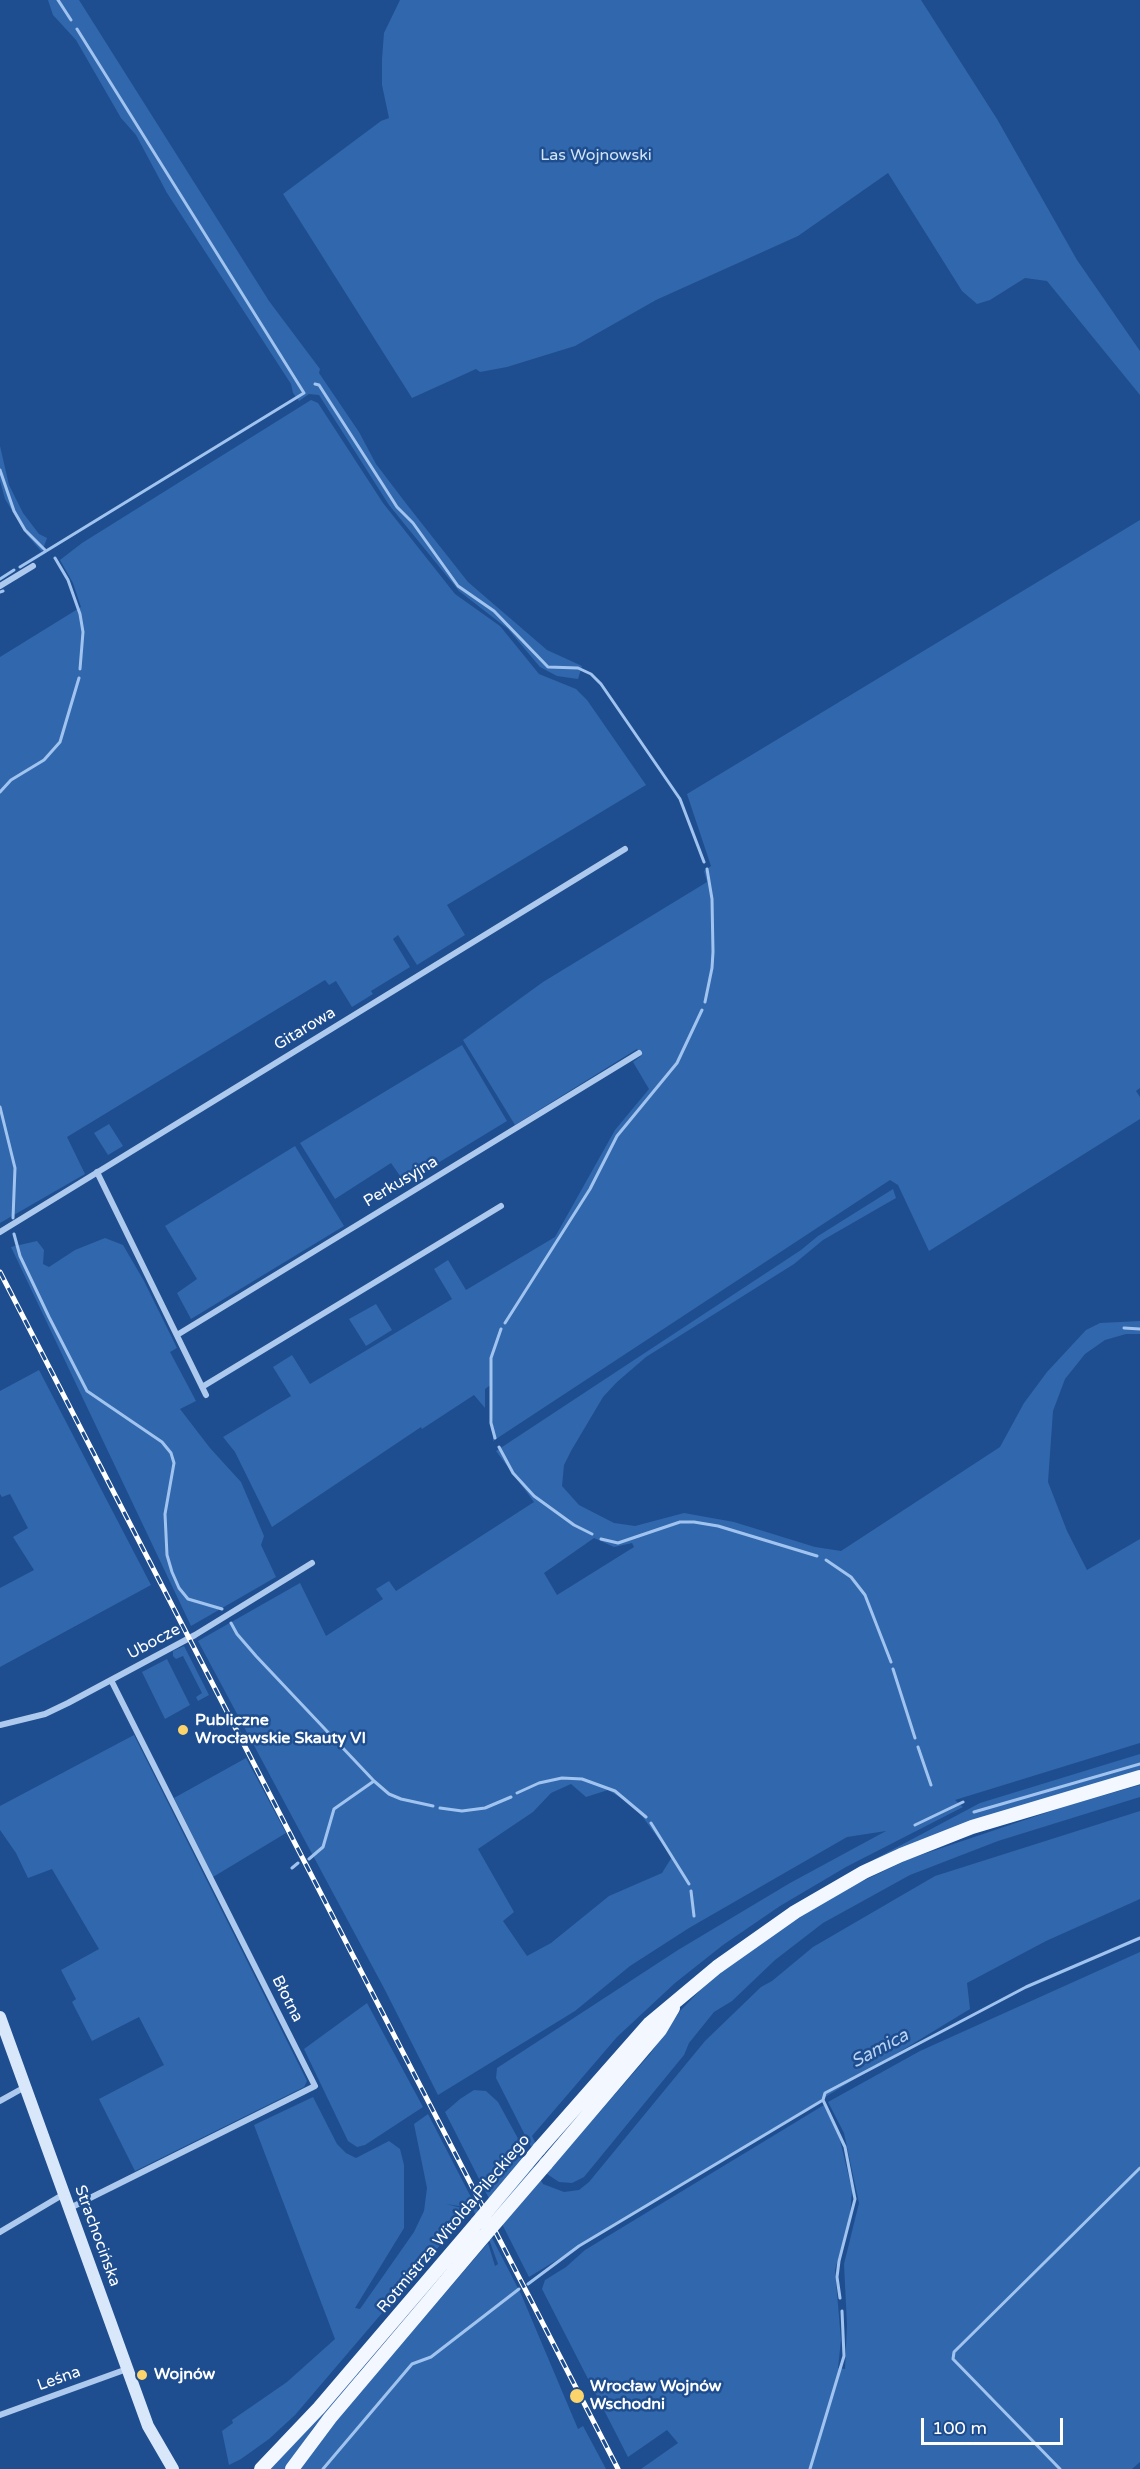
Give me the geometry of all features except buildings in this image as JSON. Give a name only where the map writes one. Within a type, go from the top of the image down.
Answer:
[{"type":"main road","name":"Rotmistrza Witolda Pileckiego","points":[[261,2469],[319,2408],[650,2023],[717,1967],[759,1936],[864,1872],[972,1827],[1140,1777]]},
{"type":"main road","name":"Rotmistrza Witolda Pileckiego","points":[[292,2469],[330,2418],[660,2030],[675,2004]]},
{"type":"main road","name":"Strachocińska","points":[[0,2017],[156,2442],[174,2467]]},
{"type":"street","points":[[0,586],[33,566]]},
{"type":"street","name":"Gitarowa","points":[[0,1232],[625,849]]},
{"type":"street","name":"Perkusyjna","points":[[177,1335],[639,1053]]},
{"type":"street","points":[[97,1172],[206,1395]]},
{"type":"street","points":[[202,1387],[501,1206]]},
{"type":"street","name":"Ubocze","points":[[0,1725],[45,1714],[111,1680],[195,1635],[312,1563]]},
{"type":"street","name":"Błotna","points":[[69,2208],[315,2086],[111,1680]]},
{"type":"street","points":[[0,2101],[25,2087]]},
{"type":"street","points":[[0,2232],[64,2194]]},
{"type":"street","name":"Leśna","points":[[0,2415],[128,2369]]},
{"type":"green space","points":[[48,0],[79,0],[269,301],[320,369],[319,373],[359,432],[376,464],[408,506],[468,582],[547,650],[582,666],[578,679],[557,676],[540,667],[508,629],[459,591],[389,505],[319,395],[309,394],[299,401],[293,393],[291,384],[167,193],[136,135],[121,118],[76,40],[53,15]]},
{"type":"green space","name":"Las Wojnowski","points":[[400,0],[921,0],[997,119],[1077,260],[1140,351],[1140,395],[1047,281],[1025,278],[990,300],[977,304],[962,291],[888,173],[798,236],[656,300],[575,346],[507,367],[480,372],[476,369],[412,398],[283,194],[381,121],[389,118],[382,85],[384,33]]},
{"type":"green space","points":[[311,400],[318,403],[383,503],[455,594],[500,626],[539,674],[576,689],[587,700],[646,785],[447,905],[465,935],[417,965],[398,935],[393,939],[410,967],[371,991],[373,994],[352,1007],[336,981],[329,985],[325,980],[67,1137],[85,1174],[0,1223],[0,657],[81,607],[73,583],[60,560],[82,543]]},
{"type":"green space","points":[[0,446],[9,485],[23,513],[39,534],[47,538],[42,552],[27,535],[5,499],[0,481]]},
{"type":"green space","points":[[1140,520],[1140,1088],[1136,1091],[1140,1097],[1140,1119],[929,1251],[898,1185],[890,1180],[493,1441],[492,1384],[485,1389],[485,1408],[474,1395],[422,1429],[421,1427],[272,1527],[235,1452],[223,1437],[291,1396],[273,1367],[292,1355],[310,1384],[452,1299],[434,1269],[448,1260],[466,1290],[555,1237],[615,1130],[649,1089],[633,1062],[641,1056],[637,1049],[515,1125],[463,1040],[543,982],[707,882],[704,871],[711,866],[687,794]]},
{"type":"green space","points":[[462,1045],[507,1121],[405,1183],[391,1163],[335,1199],[300,1143]]},
{"type":"green space","points":[[109,1124],[123,1146],[108,1155],[94,1133]]},
{"type":"green space","points":[[295,1146],[344,1226],[191,1319],[177,1293],[197,1279],[165,1226]]},
{"type":"green space","points":[[893,1189],[896,1198],[823,1240],[794,1264],[646,1357],[617,1382],[603,1397],[571,1451],[564,1465],[562,1486],[579,1505],[614,1523],[635,1526],[684,1513],[734,1522],[815,1547],[841,1551],[1000,1447],[1024,1403],[1047,1372],[1086,1330],[1100,1323],[1140,1321],[1140,1334],[1126,1334],[1105,1340],[1085,1354],[1065,1379],[1053,1411],[1048,1482],[1067,1531],[1087,1570],[1140,1539],[1140,1743],[955,1800],[963,1807],[846,1867],[780,1906],[723,1945],[675,1983],[617,2037],[532,2136],[549,2170],[650,2054],[680,2011],[710,1980],[757,1944],[842,1891],[909,1859],[1066,1806],[1140,1785],[1140,1797],[998,1841],[910,1875],[823,1923],[775,1960],[732,2001],[714,2012],[689,2043],[684,2055],[584,2177],[572,2183],[559,2182],[547,2174],[528,2141],[496,2078],[497,2068],[678,1950],[790,1883],[886,1831],[847,1837],[689,1928],[630,1966],[575,2011],[438,2095],[385,1990],[198,1641],[300,1583],[326,1636],[383,1599],[376,1589],[389,1581],[396,1591],[534,1502],[496,1451],[801,1250],[818,1236]],"holes":[[[594,1538],[614,1547],[632,1543],[634,1547],[557,1595],[544,1573]],[[571,1784],[586,1797],[608,1790],[626,1801],[642,1816],[672,1857],[662,1873],[609,1896],[551,1943],[527,1956],[503,1921],[514,1912],[478,1849],[533,1812],[551,1793]]]},
{"type":"green space","points":[[105,1238],[123,1245],[144,1281],[177,1348],[170,1352],[196,1401],[180,1409],[210,1448],[241,1482],[264,1536],[261,1545],[276,1577],[191,1626],[11,1247],[37,1241],[44,1250],[43,1264],[49,1267],[75,1250]]},
{"type":"green space","points":[[376,1304],[392,1330],[366,1346],[349,1319]]},
{"type":"green space","points":[[39,1370],[151,1585],[0,1667],[0,1588],[34,1570],[13,1537],[28,1528],[10,1494],[2,1497],[0,1494],[0,1391]]},
{"type":"green space","points":[[184,1646],[209,1695],[198,1701],[196,1697],[202,1693],[183,1656],[176,1659],[173,1656],[173,1651]]},
{"type":"green space","points":[[167,1659],[190,1705],[165,1719],[142,1672]]},
{"type":"green space","points":[[134,1735],[307,2081],[304,2087],[135,2171],[99,2099],[164,2065],[139,2017],[92,2041],[72,2002],[76,1999],[61,1970],[99,1949],[52,1869],[28,1878],[16,1853],[0,1830],[0,1806]]},
{"type":"green space","points":[[1140,1754],[1140,1771],[874,1862],[873,1860],[980,1803]]},
{"type":"green space","points":[[246,1758],[286,1833],[213,1877],[174,1798]]},
{"type":"green space","points":[[1140,1811],[1140,1899],[1046,1941],[967,1983],[970,2009],[529,2277],[445,2112],[460,2099],[474,2090],[486,2091],[498,2102],[543,2184],[564,2192],[579,2190],[589,2182],[705,2041],[761,1987],[772,1981],[813,1947],[935,1876]]},
{"type":"green space","points":[[1140,1952],[1140,2462],[1132,2469],[641,2469],[678,2443],[667,2430],[628,2457],[542,2289],[545,2280],[566,2267],[585,2250],[824,2105],[840,2140],[852,2190],[850,2216],[835,2270],[841,2340],[838,2368],[845,2369],[847,2325],[844,2264],[859,2203],[844,2133],[828,2102],[920,2051]]},
{"type":"green space","points":[[367,2003],[423,2107],[365,2145],[357,2147],[348,2141],[304,2049]]},
{"type":"green space","points":[[313,2097],[337,2144],[346,2153],[356,2158],[389,2141],[400,2149],[404,2165],[404,2228],[355,2308],[360,2309],[414,2232],[424,2211],[427,2188],[414,2124],[428,2114],[521,2294],[578,2429],[583,2426],[606,2469],[298,2469],[319,2440],[488,2243],[495,2266],[498,2264],[490,2242],[472,2208],[446,2204],[470,2210],[295,2415],[269,2439],[229,2465],[222,2431],[233,2423],[232,2420],[287,2382],[335,2339],[254,2125]]},
{"type":"green space","points":[[355,2373],[358,2376],[313,2428],[287,2469],[269,2469],[299,2439]]},
{"type":"waterway","points":[[58,0],[71,20]]},
{"type":"waterway","points":[[20,567],[304,393],[77,29]]},
{"type":"waterway","points":[[315,384],[319,385],[397,507],[413,523],[458,586],[494,611],[548,667],[578,668],[591,674],[601,684],[680,799],[704,862]]},
{"type":"waterway","points":[[0,470],[14,511],[25,530],[46,551]]},
{"type":"waterway","points":[[55,558],[68,580],[80,614],[83,632],[80,669]]},
{"type":"waterway","points":[[0,579],[14,570]]},
{"type":"waterway","points":[[0,792],[11,780],[44,760],[60,742],[79,678]]},
{"type":"waterway","points":[[705,1002],[713,952],[712,899],[707,869]]},
{"type":"waterway","points":[[505,1323],[590,1189],[617,1136],[677,1063],[702,1010]]},
{"type":"waterway","points":[[0,1107],[15,1168],[13,1218]]},
{"type":"waterway","points":[[14,1234],[20,1256],[87,1391],[162,1442],[171,1453],[174,1463],[165,1514],[167,1555],[172,1572],[179,1588],[188,1599],[222,1609]]},
{"type":"waterway","points":[[1124,1328],[1140,1329]]},
{"type":"waterway","points":[[495,1438],[491,1423],[491,1358],[501,1329]]},
{"type":"waterway","points":[[499,1447],[513,1473],[534,1496],[574,1525],[592,1534]]},
{"type":"waterway","points":[[601,1539],[618,1543],[680,1522],[694,1522],[718,1526],[817,1556]]},
{"type":"waterway","points":[[826,1560],[851,1577],[865,1595],[891,1662]]},
{"type":"waterway","points":[[231,1623],[237,1634],[256,1656],[374,1781],[389,1794],[433,1806]]},
{"type":"waterway","points":[[893,1669],[915,1738]]},
{"type":"waterway","points":[[918,1747],[931,1785]]},
{"type":"waterway","points":[[974,1812],[1140,1764]]},
{"type":"waterway","points":[[517,1793],[539,1783],[562,1778],[582,1779],[615,1791],[646,1817]]},
{"type":"waterway","points":[[309,1859],[323,1847],[334,1809],[374,1781]]},
{"type":"waterway","points":[[440,1808],[462,1811],[485,1808],[511,1797]]},
{"type":"waterway","points":[[915,1825],[963,1802]]},
{"type":"waterway","points":[[651,1823],[689,1884]]},
{"type":"waterway","points":[[292,1868],[298,1863]]},
{"type":"waterway","points":[[691,1891],[694,1916]]},
{"type":"waterway","name":"Samica","points":[[840,2298],[837,2277],[839,2261],[855,2199],[845,2147],[823,2100],[825,2093],[1026,1987],[1140,1938]]},
{"type":"waterway","points":[[528,2284],[579,2246],[823,2100]]},
{"type":"waterway","points":[[1060,2469],[953,2359],[954,2352],[1140,2168]]},
{"type":"waterway","points":[[323,2469],[412,2364],[431,2357],[519,2289]]},
{"type":"waterway","name":"Samica","points":[[810,2469],[844,2356],[842,2311]]},
{"type":"railway","points":[[0,1272],[618,2469]]},
{"type":"place","name":"Publiczne Wrocławskie Skauty VI","points":[[183,1730]]},
{"type":"place","name":"Wojnów","points":[[142,2375]]},
{"type":"place","name":"Wrocław Wojnów Wschodni","points":[[577,2396]]}]
